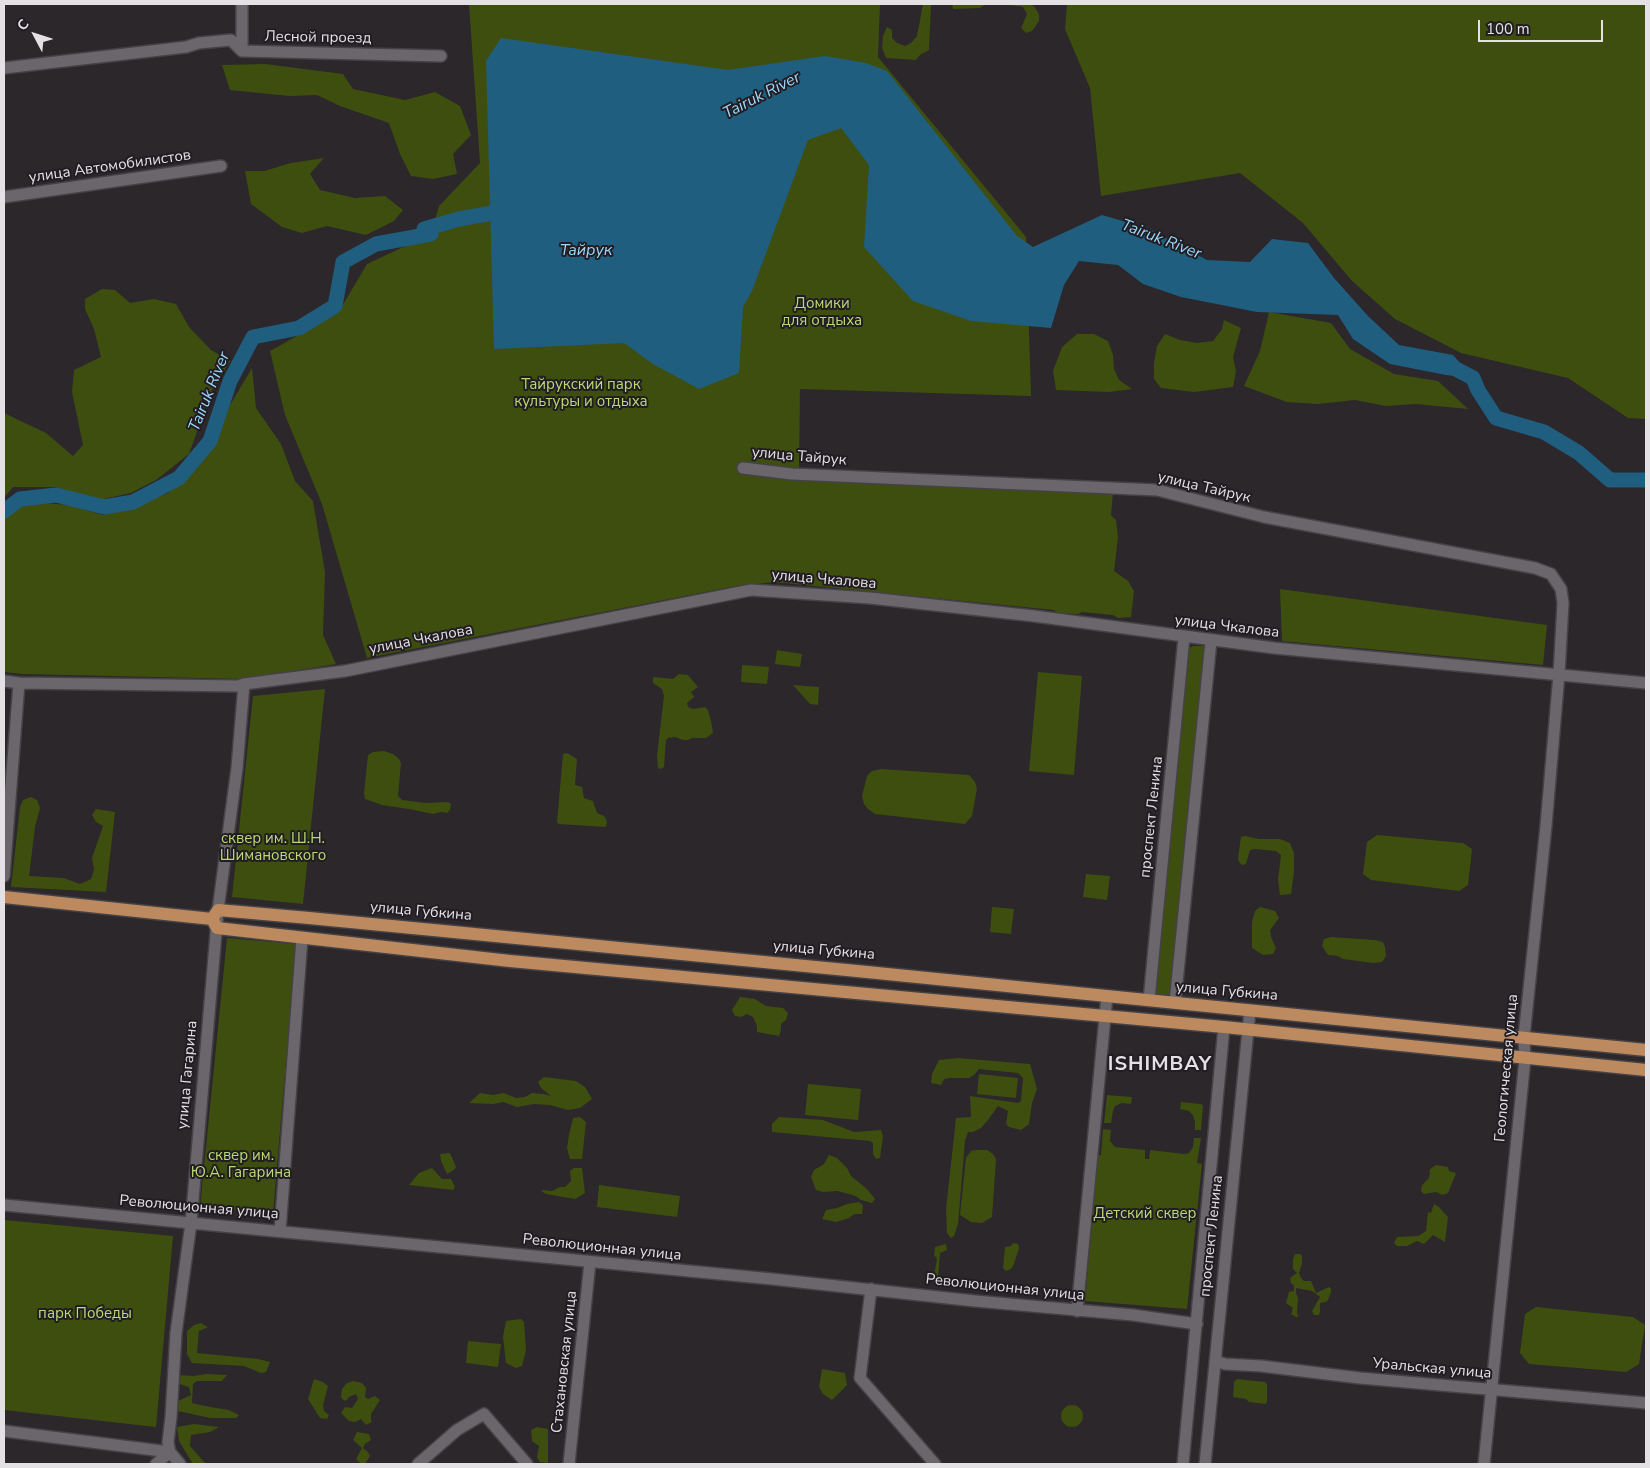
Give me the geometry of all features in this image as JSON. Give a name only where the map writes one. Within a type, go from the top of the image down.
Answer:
[{"type":"main road","name":"улица Губкина","points":[[4,897],[216,919],[495,935],[1646,1050]]},
{"type":"main road","name":"улица Губкина","points":[[216,919],[302,938],[529,962],[1224,1027],[1646,1070]]},
{"type":"street","points":[[242,4],[242,51]]},
{"type":"street","name":"Лесной проезд","points":[[4,68],[231,40],[242,51],[441,56]]},
{"type":"street","name":"улица Автомобилистов","points":[[4,197],[221,166]]},
{"type":"street","name":"улица Тайрук","points":[[743,468],[792,474],[1157,490],[1264,517],[1535,568],[1551,574],[1561,589],[1563,603],[1560,674]]},
{"type":"street","name":"улица Чкалова","points":[[4,681],[19,683],[238,686],[345,671],[751,590],[880,599],[1034,616],[1274,648],[1646,683]]},
{"type":"street","name":"проспект Ленина","points":[[1149,1000],[1184,637]]},
{"type":"street","points":[[1175,1003],[1212,641]]},
{"type":"street","name":"Геологическая улица","points":[[1484,1464],[1525,1059],[1524,1037],[1560,674]]},
{"type":"street","points":[[4,876],[19,683]]},
{"type":"street","name":"улица Гагарина","points":[[170,1452],[168,1442],[176,1333],[191,1223],[216,919],[237,768],[244,684]]},
{"type":"street","points":[[280,1231],[302,938]]},
{"type":"street","points":[[1077,1310],[1107,996]]},
{"type":"street","name":"проспект Ленина","points":[[1204,1464],[1250,1010]]},
{"type":"street","name":"проспект Ленина","points":[[1183,1464],[1224,1027]]},
{"type":"street","name":"Революционная улица","points":[[4,1205],[870,1289],[1197,1324]]},
{"type":"street","name":"Стахановская улица","points":[[569,1464],[590,1262]]},
{"type":"street","points":[[870,1289],[860,1378],[935,1464]]},
{"type":"street","name":"Уральская улица","points":[[1215,1361],[1225,1364],[1646,1403]]},
{"type":"street","points":[[418,1464],[457,1430],[484,1414],[527,1464]]},
{"type":"street","points":[[4,1430],[170,1452],[180,1464]]},
{"type":"street","points":[[156,1464],[170,1452]]},
{"type":"green space","name":"Тайрукский парк культуры и отдыха","points":[[469,4],[880,4],[878,57],[1026,237],[1031,396],[800,389],[799,475],[1113,493],[1111,515],[1116,520],[1118,537],[1114,571],[1128,581],[1134,591],[1131,617],[1118,618],[1113,615],[1082,612],[1079,614],[1057,613],[1054,610],[774,582],[736,586],[367,658],[322,504],[285,415],[270,351],[338,313],[367,264],[431,234],[439,206],[480,163]]},
{"type":"green space","points":[[923,4],[931,4],[929,50],[920,55],[916,60],[886,58],[882,48],[883,36],[887,27],[892,30],[892,38],[897,43],[905,46],[911,43],[917,36]]},
{"type":"green space","points":[[952,4],[986,4],[980,8],[953,9]]},
{"type":"green space","points":[[1004,4],[1030,4],[1034,6],[1039,14],[1039,21],[1032,31],[1026,33],[1021,28],[1027,14],[1023,7]]},
{"type":"green space","points":[[1067,4],[1646,4],[1646,419],[1628,418],[1568,378],[1461,353],[1395,319],[1352,281],[1303,223],[1240,173],[1101,196],[1090,88],[1065,29]]},
{"type":"green space","points":[[265,64],[343,74],[353,89],[405,100],[435,92],[460,106],[471,135],[453,154],[457,174],[433,179],[411,176],[400,154],[389,123],[340,106],[317,95],[289,96],[230,90],[222,65]]},
{"type":"green space","points":[[324,158],[310,174],[320,190],[355,198],[385,196],[403,210],[394,221],[366,235],[327,226],[302,233],[282,227],[251,204],[245,171],[264,171],[291,163]]},
{"type":"green space","points":[[102,289],[115,290],[130,303],[154,299],[176,304],[189,327],[211,350],[230,361],[212,390],[189,454],[156,480],[131,493],[99,500],[55,487],[13,487],[4,498],[4,413],[46,433],[73,456],[83,445],[72,392],[74,370],[101,357],[94,329],[85,309],[85,299]]},
{"type":"green space","points":[[1269,312],[1331,323],[1350,349],[1394,374],[1438,381],[1468,409],[1416,404],[1386,406],[1355,400],[1318,404],[1287,402],[1244,386],[1260,351]]},
{"type":"green space","points":[[1224,320],[1241,328],[1233,357],[1236,371],[1233,387],[1194,392],[1161,388],[1154,379],[1154,363],[1157,346],[1165,334],[1180,340],[1197,343],[1213,341],[1222,329]]},
{"type":"green space","points":[[1077,334],[1094,334],[1108,341],[1113,355],[1114,369],[1119,380],[1132,389],[1109,392],[1056,390],[1053,371],[1062,347]]},
{"type":"green space","points":[[252,368],[256,408],[281,444],[295,481],[313,501],[325,572],[323,635],[336,664],[242,679],[4,672],[4,518],[16,505],[46,503],[68,505],[103,515],[136,506],[168,493],[195,467],[215,437],[230,405]]},
{"type":"green space","points":[[1280,589],[1547,625],[1543,665],[1282,641]]},
{"type":"green space","points":[[1193,646],[1203,646],[1206,648],[1170,995],[1168,997],[1158,996],[1154,990],[1188,649]]},
{"type":"green space","points":[[777,650],[802,654],[800,667],[775,664]]},
{"type":"green space","points":[[742,665],[769,667],[767,684],[741,682]]},
{"type":"green space","points":[[1038,672],[1082,676],[1074,775],[1029,771]]},
{"type":"green space","points":[[679,674],[688,675],[698,687],[691,692],[694,697],[687,703],[688,707],[693,709],[705,707],[708,710],[713,733],[706,738],[692,738],[688,740],[675,737],[668,738],[666,740],[664,767],[661,769],[658,768],[657,755],[664,696],[662,689],[653,683],[653,679],[654,677],[673,679]]},
{"type":"green space","points":[[793,685],[819,687],[818,705],[810,704]]},
{"type":"green space","name":"сквер им. Ш.Н. Шимановского","points":[[325,689],[303,904],[232,897],[253,696]]},
{"type":"green space","points":[[384,751],[393,754],[401,763],[398,796],[402,800],[425,803],[448,802],[451,804],[450,810],[447,813],[433,814],[382,805],[365,799],[368,755],[373,752]]},
{"type":"green space","points":[[567,753],[577,759],[575,785],[582,787],[584,798],[593,801],[597,813],[604,816],[607,821],[606,827],[559,824],[557,822],[563,754]]},
{"type":"green space","points":[[881,769],[969,775],[975,782],[977,789],[972,816],[965,824],[875,814],[864,804],[862,796],[867,776],[872,771]]},
{"type":"green space","points":[[31,797],[37,800],[40,808],[35,827],[29,876],[64,878],[80,884],[91,879],[94,870],[92,858],[103,826],[96,822],[92,815],[96,809],[115,812],[106,892],[11,887],[20,807],[23,800]]},
{"type":"green space","points":[[1377,835],[1463,843],[1472,849],[1468,885],[1459,891],[1371,880],[1363,874],[1367,842]]},
{"type":"green space","points":[[1241,837],[1259,839],[1280,839],[1290,843],[1294,853],[1291,894],[1280,895],[1278,880],[1281,855],[1276,851],[1250,850],[1246,864],[1242,865],[1239,862]]},
{"type":"green space","points":[[1086,874],[1110,876],[1107,900],[1083,897]]},
{"type":"green space","points":[[992,907],[1014,909],[1011,934],[990,932]]},
{"type":"green space","points":[[1260,907],[1275,911],[1279,918],[1270,930],[1276,948],[1273,954],[1263,955],[1252,948],[1252,922],[1255,911]]},
{"type":"green space","points":[[1331,937],[1383,942],[1386,956],[1382,962],[1373,963],[1328,955],[1322,946],[1324,939]]},
{"type":"green space","name":"сквер им. Ю.А. Гагарина","points":[[227,938],[296,944],[273,1213],[200,1207]]},
{"type":"green space","points":[[740,997],[755,999],[766,1006],[783,1008],[788,1013],[786,1020],[781,1024],[779,1036],[757,1032],[757,1026],[753,1017],[747,1014],[741,1017],[735,1016],[732,1010]]},
{"type":"green space","points":[[958,1058],[1030,1064],[1037,1089],[1032,1103],[1029,1124],[1021,1130],[1009,1127],[1006,1124],[1008,1111],[998,1106],[981,1128],[968,1132],[965,1141],[958,1224],[954,1236],[951,1238],[947,1233],[946,1209],[956,1118],[971,1117],[970,1096],[1018,1103],[1021,1101],[1023,1078],[1018,1073],[979,1069],[969,1078],[944,1079],[941,1085],[931,1083],[932,1074],[939,1060]]},
{"type":"green space","points":[[979,1074],[1018,1078],[1016,1098],[977,1094]]},
{"type":"green space","points":[[544,1077],[576,1081],[585,1087],[592,1099],[580,1108],[568,1110],[550,1105],[534,1104],[517,1107],[503,1102],[493,1104],[469,1103],[480,1093],[493,1095],[504,1093],[516,1098],[525,1097],[532,1093],[551,1096],[541,1088],[538,1082]]},
{"type":"green space","points":[[808,1084],[861,1089],[858,1120],[805,1115]]},
{"type":"green space","points":[[1107,1095],[1132,1097],[1131,1104],[1122,1103],[1115,1106],[1111,1123],[1104,1123]]},
{"type":"green space","points":[[1181,1102],[1201,1104],[1203,1106],[1201,1130],[1195,1130],[1193,1115],[1189,1111],[1180,1109]]},
{"type":"green space","points":[[580,1117],[586,1122],[582,1159],[570,1159],[567,1148],[573,1118]]},
{"type":"green space","points":[[779,1117],[823,1120],[854,1132],[881,1130],[883,1136],[880,1158],[876,1159],[873,1154],[873,1143],[870,1141],[772,1132],[772,1124]]},
{"type":"green space","name":"Детский сквер","points":[[1103,1129],[1111,1130],[1110,1141],[1115,1147],[1145,1150],[1145,1159],[1149,1159],[1150,1150],[1189,1153],[1193,1147],[1194,1138],[1201,1138],[1197,1163],[1202,1164],[1187,1309],[1085,1301],[1098,1155],[1101,1155]]},
{"type":"green space","points":[[987,1150],[996,1159],[992,1217],[982,1223],[971,1222],[960,1215],[966,1158],[971,1151]]},
{"type":"green space","points":[[450,1153],[456,1167],[447,1174],[440,1154]]},
{"type":"green space","points":[[829,1155],[837,1158],[847,1168],[851,1176],[867,1189],[875,1199],[872,1203],[837,1191],[823,1192],[816,1190],[811,1177],[814,1170],[824,1164]]},
{"type":"green space","points":[[1436,1165],[1448,1167],[1449,1171],[1456,1173],[1448,1193],[1442,1195],[1436,1192],[1424,1194],[1421,1191],[1422,1185],[1429,1178],[1430,1169]]},
{"type":"green space","points":[[432,1168],[442,1179],[451,1179],[455,1187],[453,1190],[409,1185],[419,1173]]},
{"type":"green space","points":[[574,1168],[582,1168],[585,1193],[575,1199],[546,1194],[541,1191],[552,1191],[565,1187],[571,1181],[570,1171]]},
{"type":"green space","points":[[599,1185],[680,1196],[677,1217],[597,1207]]},
{"type":"green space","points":[[859,1202],[863,1205],[862,1214],[854,1214],[849,1218],[836,1222],[822,1219],[826,1210]]},
{"type":"green space","points":[[1434,1204],[1448,1217],[1445,1242],[1433,1235],[1424,1244],[1417,1241],[1407,1246],[1397,1246],[1394,1243],[1397,1237],[1418,1236],[1426,1231],[1428,1212],[1431,1213]]},
{"type":"green space","name":"парк Победы","points":[[4,1220],[173,1236],[156,1427],[4,1410]]},
{"type":"green space","points":[[1013,1243],[1018,1244],[1019,1248],[1014,1264],[1011,1269],[1006,1271],[1003,1268],[1005,1247],[1011,1246]]},
{"type":"green space","points":[[946,1244],[947,1250],[940,1253],[938,1280],[933,1282],[937,1259],[934,1255],[935,1247]]},
{"type":"green space","points":[[1295,1254],[1302,1256],[1299,1273],[1301,1278],[1304,1281],[1311,1281],[1316,1293],[1329,1287],[1331,1289],[1328,1300],[1320,1303],[1319,1315],[1314,1315],[1312,1311],[1320,1297],[1312,1291],[1296,1288],[1298,1298],[1297,1314],[1299,1316],[1296,1317],[1291,1314],[1293,1308],[1286,1303],[1289,1292],[1294,1291],[1290,1278],[1297,1273],[1293,1269]]},
{"type":"green space","points":[[1536,1307],[1633,1317],[1645,1325],[1639,1364],[1626,1372],[1529,1364],[1520,1353],[1525,1314]]},
{"type":"green space","points":[[521,1319],[524,1322],[526,1350],[522,1366],[516,1368],[506,1363],[503,1337],[506,1321]]},
{"type":"green space","points":[[201,1323],[208,1327],[199,1331],[197,1353],[258,1359],[270,1362],[266,1372],[261,1373],[244,1366],[192,1363],[187,1354],[187,1331],[194,1325]]},
{"type":"green space","points":[[468,1341],[501,1344],[498,1367],[466,1363]]},
{"type":"green space","points":[[822,1369],[845,1373],[847,1385],[832,1400],[823,1394],[819,1387]]},
{"type":"green space","points":[[179,1375],[227,1375],[222,1381],[197,1381],[193,1384],[192,1403],[229,1410],[239,1415],[236,1418],[210,1418],[178,1411],[178,1401],[191,1395],[189,1387],[177,1383]]},
{"type":"green space","points":[[314,1379],[328,1386],[323,1405],[324,1411],[329,1415],[327,1419],[320,1418],[308,1399]]},
{"type":"green space","points":[[1237,1379],[1265,1382],[1267,1384],[1267,1402],[1265,1404],[1249,1402],[1246,1399],[1233,1397],[1234,1382]]},
{"type":"green space","points":[[353,1381],[362,1383],[366,1388],[365,1397],[368,1399],[375,1396],[380,1400],[371,1414],[372,1422],[366,1425],[361,1419],[355,1422],[349,1421],[341,1413],[345,1407],[352,1408],[358,1399],[356,1394],[349,1397],[346,1401],[341,1396],[342,1389],[347,1383]]},
{"type":"green space","points":[[1072,1405],[1080,1408],[1083,1416],[1080,1424],[1072,1427],[1064,1424],[1061,1416],[1064,1408]]},
{"type":"green space","points":[[194,1424],[219,1427],[210,1432],[191,1435],[190,1446],[206,1464],[193,1464],[179,1441],[177,1427]]},
{"type":"green space","points":[[537,1427],[548,1429],[548,1463],[540,1462],[537,1457],[539,1446],[532,1441],[531,1430]]},
{"type":"green space","points":[[357,1432],[369,1434],[371,1440],[363,1448],[370,1456],[365,1464],[361,1464],[356,1459],[362,1448],[353,1440]]},
{"type":"water","name":"Тайрук","points":[[501,38],[728,70],[825,56],[866,63],[887,71],[1017,236],[1033,247],[1102,215],[1150,229],[1207,260],[1250,262],[1272,239],[1308,243],[1334,278],[1368,316],[1399,345],[1453,355],[1473,378],[1446,375],[1390,364],[1353,339],[1338,315],[1257,312],[1181,297],[1143,284],[1118,265],[1079,261],[1064,285],[1051,328],[971,321],[913,301],[864,247],[869,165],[841,128],[808,140],[752,291],[743,307],[739,373],[699,389],[653,364],[624,343],[494,349],[486,61]]},
{"type":"waterway","name":"Tairuk River","points":[[4,511],[20,499],[56,495],[104,507],[133,502],[179,478],[210,441],[230,381],[253,337],[299,328],[335,306],[343,262],[376,244],[431,234],[424,229],[459,219],[509,210]]},
{"type":"waterway","name":"Tairuk River","points":[[1456,369],[1473,378],[1478,390],[1496,418],[1544,432],[1579,453],[1610,480],[1646,480]]},
{"type":"district","name":"ISHIMBAY","points":[[1160,1065]]},
{"type":"park label","name":"Домики для отдыха","points":[[822,312]]}]
